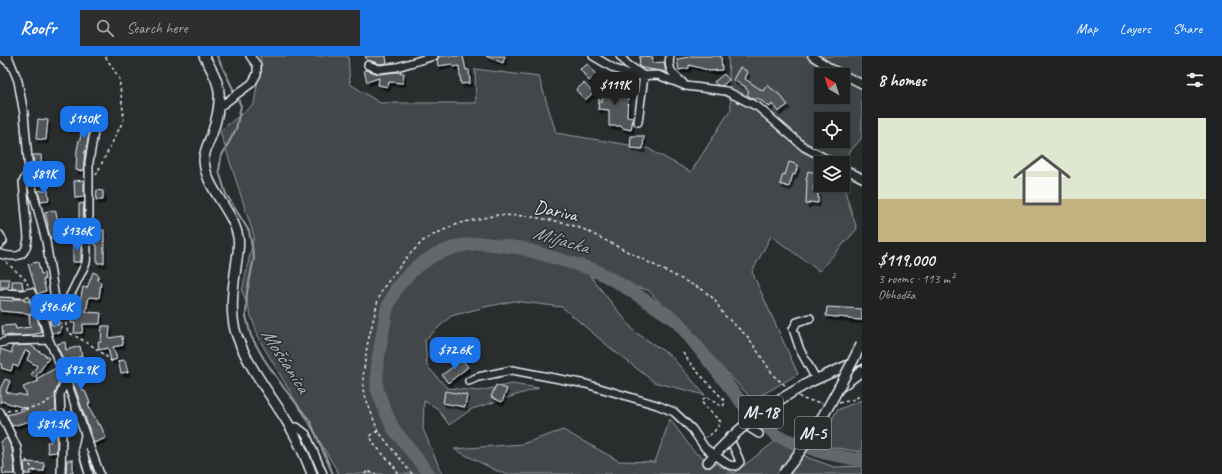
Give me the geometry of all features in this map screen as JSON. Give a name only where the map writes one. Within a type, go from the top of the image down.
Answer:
[{"type":"main road","points":[[204,56],[214,75],[219,92],[218,108],[213,132],[204,158],[205,167],[210,181],[232,219],[239,244],[233,285],[233,315],[235,329],[242,348],[290,427],[312,474]]},
{"type":"main road","name":"M-5","points":[[783,474],[812,434],[839,388],[862,344]]},
{"type":"main road","name":"M-18","points":[[708,462],[741,428],[759,413],[813,380],[862,359]]},
{"type":"main road","name":"M-5","points":[[839,388],[862,371]]},
{"type":"street","points":[[1,56],[13,67]]},
{"type":"street","points":[[8,56],[18,81],[24,114],[29,171],[46,241],[56,305],[55,318],[63,310],[86,263],[90,162],[95,126]]},
{"type":"street","points":[[218,108],[252,83],[257,74],[257,65],[250,56]]},
{"type":"street","points":[[368,65],[379,69],[397,67],[434,56]]},
{"type":"street","points":[[593,56],[615,69],[636,76],[658,75],[686,86],[726,91],[758,107],[804,147],[821,156]]},
{"type":"street","points":[[620,56],[627,64],[644,76]]},
{"type":"street","points":[[670,56],[669,66],[671,71],[686,86]]},
{"type":"street","points":[[812,56],[832,70],[862,84]]},
{"type":"street","points":[[638,122],[644,76]]},
{"type":"street","points":[[0,254],[17,256],[22,253],[27,246],[28,238],[23,182],[29,171]]},
{"type":"street","points":[[850,172],[862,178]]},
{"type":"street","points":[[0,235],[3,241],[0,244]]},
{"type":"street","points":[[0,293],[22,294],[31,292],[44,322],[48,340],[66,380],[100,474]]},
{"type":"street","points":[[810,318],[797,322],[792,329],[813,380]]},
{"type":"street","points":[[48,340],[53,332]]},
{"type":"street","points":[[0,343],[8,341],[48,340]]},
{"type":"street","points":[[469,381],[478,377],[512,370],[586,384],[657,405],[674,412],[692,429],[705,448],[717,452],[729,465],[736,466],[740,462],[732,447],[729,436],[737,428],[746,426],[759,434]]},
{"type":"street","points":[[61,474],[62,434],[60,394],[66,380]]},
{"type":"street","points":[[0,412],[17,448],[20,474]]},
{"type":"street","points":[[290,427],[297,427],[306,434],[323,474]]},
{"type":"street","points":[[85,434],[82,449],[89,474]]},
{"type":"path","points":[[90,187],[124,119],[119,78],[105,56]]},
{"type":"path","name":"Dariva","points":[[412,474],[378,431],[363,390],[367,346],[378,300],[383,288],[407,256],[423,241],[460,223],[497,214],[545,218],[584,229],[703,290],[714,299],[724,315],[748,337],[774,376],[791,390]]},
{"type":"path","points":[[0,254],[8,265],[26,280],[31,292]]},
{"type":"path","points":[[63,310],[68,332],[94,346],[114,364]]},
{"type":"path","points":[[683,353],[693,367],[723,399],[724,402],[722,406],[706,397],[703,399],[702,402],[705,407],[721,422],[712,433],[700,442]]},
{"type":"path","points":[[797,394],[802,399],[823,403]]},
{"type":"path","points":[[0,412],[40,406],[57,395]]},
{"type":"path","points":[[833,404],[852,400],[862,395]]},
{"type":"path","points":[[378,431],[370,436],[374,444],[396,469],[398,474]]},
{"type":"path","points":[[17,448],[37,474]]},
{"type":"path","points":[[365,474],[367,471],[376,474]]},
{"type":"shaded area","points":[[259,56],[348,56],[350,84],[380,103],[476,103],[475,69],[539,77],[556,133],[647,148],[691,172],[731,109],[728,56],[862,56],[862,138],[846,156],[814,156],[814,192],[846,192],[857,229],[819,271],[771,236],[752,272],[798,374],[753,400],[648,290],[590,276],[635,332],[671,356],[705,395],[654,382],[562,307],[514,301],[485,307],[451,316],[425,340],[427,366],[447,388],[479,391],[512,384],[539,388],[472,409],[449,425],[437,408],[424,401],[423,429],[442,474],[339,474],[260,341],[242,291],[254,236],[220,131],[254,104],[261,60]]},
{"type":"shaded area","points":[[862,400],[862,452],[818,445],[837,410]]},
{"type":"shaded area","points":[[670,419],[695,453],[734,473],[777,440],[809,458],[834,467],[862,466],[862,474],[506,474],[454,449],[522,444],[563,430],[619,461],[655,462]]},
{"type":"building","points":[[365,56],[386,56],[387,63],[380,64],[367,60]]},
{"type":"building","points":[[439,56],[463,56],[466,70],[469,70],[470,83],[461,84],[459,66],[453,67],[452,64],[438,66],[437,60]]},
{"type":"building","points":[[486,56],[505,56],[503,63]]},
{"type":"building","points":[[640,56],[653,57],[652,63],[664,62],[666,72],[639,67]]},
{"type":"building","points":[[689,56],[721,56],[722,70],[708,71],[689,65],[689,68],[679,70],[677,59]]},
{"type":"building","points":[[588,64],[596,75],[589,81],[580,69]]},
{"type":"building","points":[[740,67],[748,72],[745,79],[763,91],[767,85],[780,95],[788,105],[778,112],[772,104],[770,107],[757,98],[755,100],[747,95],[749,91],[745,88],[746,87],[733,80]]},
{"type":"building","points":[[364,70],[379,74],[396,72],[404,73],[403,83],[389,82],[388,87],[378,85],[379,78],[367,82]]},
{"type":"building","points":[[724,74],[729,80],[722,86],[717,85],[714,82]]},
{"type":"building","points":[[604,78],[613,79],[612,94],[628,95],[627,117],[633,118],[631,130],[622,128],[622,126],[609,126],[609,110],[598,109],[599,99],[602,103]]},
{"type":"building","points":[[625,80],[635,81],[635,93],[625,93]]},
{"type":"building","points":[[584,83],[593,93],[585,100],[576,90]]},
{"type":"building","points":[[84,111],[93,111],[93,122],[90,125],[83,171],[76,170],[77,150],[82,127],[84,127]]},
{"type":"building","points":[[38,119],[48,120],[46,140],[36,139]]},
{"type":"building","points":[[631,136],[644,136],[643,149],[630,148]]},
{"type":"building","points":[[33,155],[41,155],[41,179],[36,180]]},
{"type":"building","points":[[789,162],[798,165],[795,175],[793,174],[789,187],[780,184],[783,174],[785,175]]},
{"type":"building","points":[[808,171],[814,172],[813,189],[814,192],[818,192],[818,203],[809,202],[809,204],[806,204],[806,180]]},
{"type":"building","points":[[84,180],[84,197],[75,198],[74,181]]},
{"type":"building","points":[[48,190],[49,200],[41,201],[38,191]]},
{"type":"building","points":[[97,190],[103,191],[103,200],[96,200]]},
{"type":"building","points":[[84,203],[83,219],[79,220],[79,204]]},
{"type":"building","points":[[55,210],[61,230],[57,231],[58,238],[51,239],[45,212]]},
{"type":"building","points":[[95,230],[104,230],[104,263],[97,263]]},
{"type":"building","points":[[73,243],[81,243],[81,262],[73,262]]},
{"type":"building","points":[[38,262],[41,274],[44,273],[45,280],[43,280],[46,291],[37,294],[28,264]]},
{"type":"building","points":[[93,272],[99,275],[97,280],[101,282],[99,298],[89,297],[86,312],[101,313],[100,324],[83,324],[82,333],[74,333],[75,323],[71,323],[72,312],[76,301],[80,302],[83,287],[87,288]]},
{"type":"building","points":[[0,279],[9,279],[9,287],[0,287]]},
{"type":"building","points":[[12,281],[22,281],[23,289],[12,289]]},
{"type":"building","points":[[13,299],[24,299],[24,301],[29,301],[33,309],[33,314],[0,311],[0,300],[13,301]]},
{"type":"building","points":[[827,307],[862,309],[862,320],[826,316]]},
{"type":"building","points":[[35,314],[41,333],[24,336],[3,336],[2,326],[15,325],[16,329],[30,327],[29,315]]},
{"type":"building","points":[[49,320],[54,326],[58,325],[60,322],[62,323],[60,333],[52,332]]},
{"type":"building","points":[[102,326],[110,326],[109,338],[122,336],[123,345],[113,347],[117,359],[111,361],[108,348],[99,350],[98,342],[101,342]]},
{"type":"building","points":[[65,342],[66,350],[80,346],[82,356],[71,359],[83,391],[85,391],[90,403],[88,404],[94,418],[95,417],[98,425],[100,424],[106,438],[94,443],[70,374],[57,346],[57,344]]},
{"type":"building","points":[[30,345],[49,358],[35,378],[31,375],[37,366],[27,360],[30,352],[25,351],[18,367],[13,365],[11,371],[1,368],[0,349],[12,353],[12,346]]},
{"type":"building","points":[[125,360],[128,372],[121,373],[118,361]]},
{"type":"building","points":[[462,360],[468,367],[448,383],[442,375]]},
{"type":"building","points":[[56,368],[59,375],[58,386],[55,394],[56,410],[47,413],[49,417],[32,423],[31,421],[12,426],[7,415],[28,409],[1,401],[0,403],[0,389],[5,379],[10,381],[6,392],[27,396],[23,387],[39,381],[36,379]]},
{"type":"building","points":[[496,385],[507,389],[502,402],[491,397]]},
{"type":"building","points":[[445,391],[467,395],[465,407],[443,403]]},
{"type":"building","points":[[51,435],[57,435],[57,452],[48,453],[47,442],[51,442]]},
{"type":"building","points":[[7,438],[12,449],[15,474],[3,474],[2,468],[4,468],[2,446],[0,442]]},
{"type":"building","points":[[67,460],[73,460],[73,472],[70,472],[70,474],[66,474]]},
{"type":"building","points":[[25,462],[44,463],[44,471],[30,471],[31,474],[25,474]]},
{"type":"waterway","name":"Mošćanica","points":[[217,56],[235,93]]},
{"type":"waterway","name":"Mošćanica","points":[[237,97],[241,106],[236,129],[221,157],[219,171],[226,194],[249,231],[254,258],[247,292],[246,316],[251,336],[264,359],[284,388],[310,421],[333,474]]},
{"type":"waterway","name":"Miljacka","points":[[429,474],[393,428],[377,389],[377,365],[387,308],[397,287],[416,267],[436,254],[459,246],[480,243],[521,248],[595,270],[622,285],[677,321],[746,408],[777,436],[824,453],[854,459],[862,459]]},
{"type":"tunnel","points":[[53,332],[55,321]]},
{"type":"tunnel","points":[[696,474],[708,462]]}]
